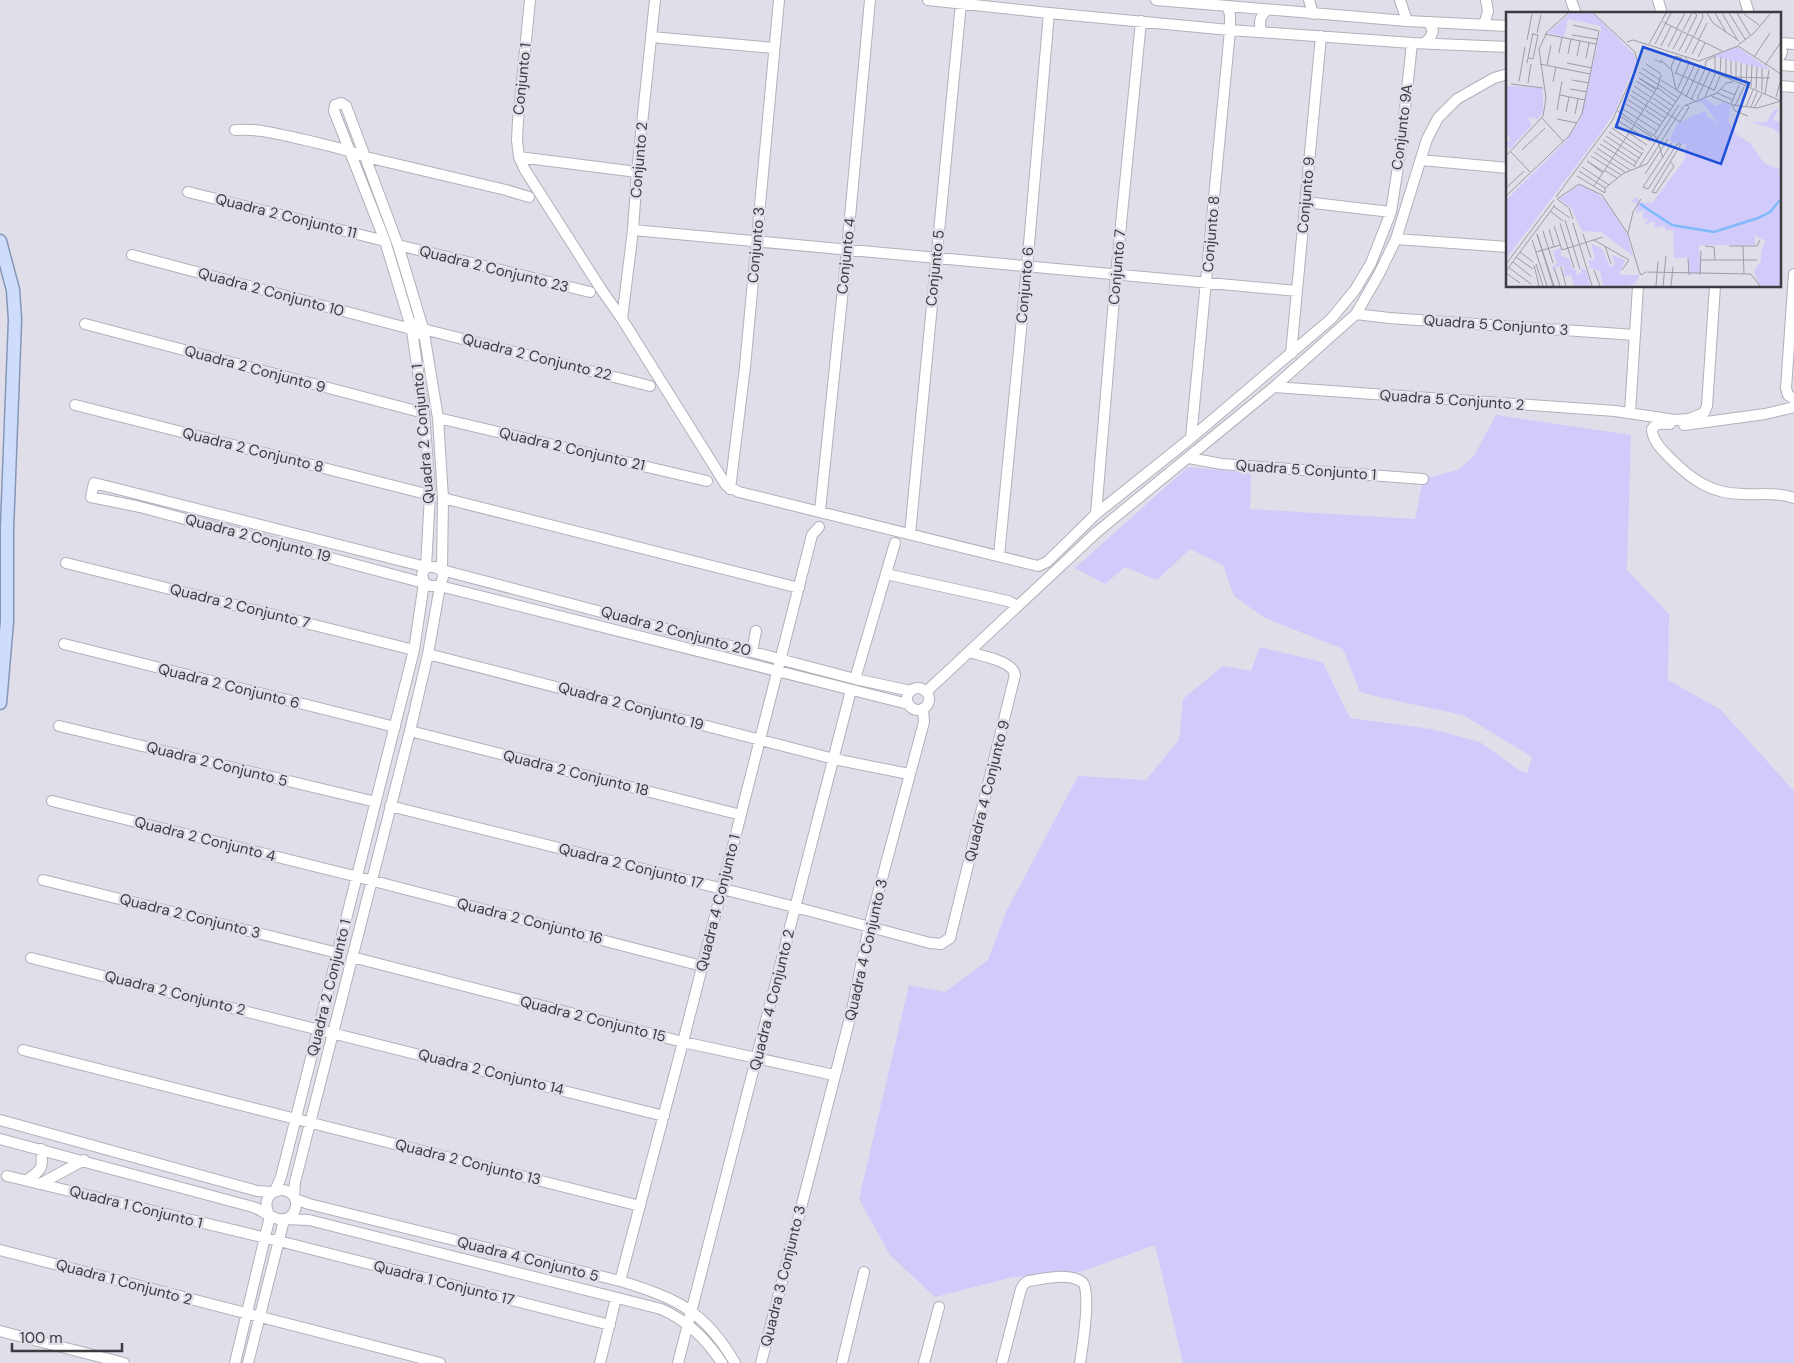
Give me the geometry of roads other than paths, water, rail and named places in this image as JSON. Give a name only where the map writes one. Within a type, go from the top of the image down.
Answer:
[{"type":"main road","points":[[0,241],[13,290],[15,320],[7,528],[7,621],[0,703]]},
{"type":"main road","points":[[0,458],[3,452],[12,385]]},
{"type":"main road","points":[[0,483],[3,485],[0,498]]},
{"type":"main road","points":[[0,502],[7,528]]},
{"type":"street","name":"Conjunto 1","points":[[520,157],[517,140],[518,121],[530,0]]},
{"type":"street","name":"Conjunto 2","points":[[622,319],[633,230],[637,172],[655,0]]},
{"type":"street","name":"Conjunto 3","points":[[730,489],[745,367],[779,0]]},
{"type":"street","name":"Conjunto 4","points":[[820,511],[870,0]]},
{"type":"street","points":[[928,0],[1032,6],[1049,14],[1141,20],[1230,30],[1412,43],[1506,47]]},
{"type":"street","points":[[1156,0],[1226,4],[1267,10],[1407,21],[1506,26]]},
{"type":"street","points":[[1308,0],[1313,14]]},
{"type":"street","points":[[1400,0],[1407,21]]},
{"type":"street","points":[[1571,0],[1575,12]]},
{"type":"street","points":[[1484,25],[1489,1]]},
{"type":"street","name":"Conjunto 5","points":[[910,534],[961,3]]},
{"type":"street","name":"Conjunto 8","points":[[1191,438],[1230,30],[1230,15],[1226,4]]},
{"type":"street","points":[[1262,32],[1260,21],[1262,14],[1267,10]]},
{"type":"street","name":"Conjunto 6","points":[[999,556],[1049,14]]},
{"type":"street","name":"Conjunto 7","points":[[1096,514],[1116,275],[1141,20]]},
{"type":"street","points":[[1424,43],[1430,38],[1433,31],[1429,22]]},
{"type":"street","name":"Conjunto 9","points":[[1291,354],[1321,36]]},
{"type":"street","points":[[652,37],[774,48]]},
{"type":"street","name":"Conjunto 9A","points":[[999,556],[1026,564],[1043,565],[1096,514],[1191,438],[1331,319],[1355,290],[1371,262],[1391,212],[1401,147],[1412,43]]},
{"type":"street","points":[[927,692],[1001,620],[1097,532],[1274,387],[1356,314],[1396,239],[1428,139],[1438,118],[1457,99],[1494,78],[1506,75]]},
{"type":"street","points":[[11,1124],[4,1140],[253,1207],[274,1219],[285,1219],[295,1211],[295,1182],[410,731],[443,577],[443,498],[438,418],[398,245],[346,106],[341,103],[335,105],[334,111],[417,329]]},
{"type":"street","points":[[236,130],[249,128],[271,132],[529,197]]},
{"type":"street","points":[[520,157],[637,172]]},
{"type":"street","points":[[520,157],[546,203],[730,489],[999,556]]},
{"type":"street","points":[[1421,160],[1506,168]]},
{"type":"street","name":"Quadra 2 Conjunto 11","points":[[188,192],[385,241]]},
{"type":"street","points":[[1305,202],[1391,212]]},
{"type":"street","points":[[633,230],[1297,291]]},
{"type":"street","points":[[1396,239],[1506,247]]},
{"type":"street","name":"Quadra 2 Conjunto 23","points":[[398,245],[590,292]]},
{"type":"street","name":"Quadra 2 Conjunto 10","points":[[132,255],[417,329]]},
{"type":"street","points":[[1794,274],[1786,388],[1788,395],[1794,399]]},
{"type":"street","points":[[1630,413],[1638,288]]},
{"type":"street","name":"Quadra 5 Conjunto 2","points":[[1274,387],[1630,413],[1675,420],[1689,419],[1704,413],[1708,401],[1715,288]]},
{"type":"street","name":"Quadra 5 Conjunto 3","points":[[1356,314],[1389,318],[1635,335]]},
{"type":"street","name":"Quadra 2 Conjunto 9","points":[[85,324],[424,414]]},
{"type":"street","name":"Quadra 2 Conjunto 22","points":[[417,329],[650,386]]},
{"type":"street","name":"Quadra 2 Conjunto 1","points":[[417,329],[430,495],[426,567]]},
{"type":"street","name":"Quadra 2 Conjunto 8","points":[[75,405],[430,495]]},
{"type":"street","points":[[1794,407],[1765,414],[1705,423],[1657,424],[1652,429],[1652,433],[1665,454],[1699,483],[1725,493],[1772,493],[1794,498]]},
{"type":"street","name":"Quadra 2 Conjunto 21","points":[[438,418],[707,481]]},
{"type":"street","name":"Quadra 5 Conjunto 1","points":[[1189,458],[1222,464],[1423,479]]},
{"type":"street","name":"Quadra 2 Conjunto 19","points":[[424,582],[158,512],[91,497],[94,483],[426,567]]},
{"type":"street","points":[[443,498],[799,588]]},
{"type":"street","name":"Quadra 4 Conjunto 1","points":[[619,1281],[664,1116],[812,535],[819,527]]},
{"type":"street","points":[[855,678],[895,543]]},
{"type":"street","name":"Quadra 2 Conjunto 7","points":[[66,563],[414,650]]},
{"type":"street","points":[[442,570],[426,567],[422,574],[424,582],[431,586],[440,586],[908,704],[916,710],[923,710],[930,702],[927,692],[921,688],[911,691],[907,697],[908,704]]},
{"type":"street","name":"Quadra 2 Conjunto 20","points":[[442,570],[780,659],[911,691]]},
{"type":"street","points":[[886,574],[1008,600],[1018,606]]},
{"type":"street","name":"Quadra 2 Conjunto 1","points":[[273,1191],[281,1178],[358,877],[414,650],[424,582]]},
{"type":"street","points":[[752,651],[756,631]]},
{"type":"street","name":"Quadra 2 Conjunto 6","points":[[64,644],[395,727]]},
{"type":"street","name":"Quadra 4 Conjunto 9","points":[[930,943],[941,944],[950,938],[1014,684],[1015,670],[1009,664],[969,652]]},
{"type":"street","name":"Quadra 2 Conjunto 19","points":[[428,654],[834,759],[909,774]]},
{"type":"street","name":"Quadra 4 Conjunto 2","points":[[678,1363],[851,690]]},
{"type":"street","name":"Quadra 4 Conjunto 3","points":[[805,1189],[852,1010],[869,927],[924,722],[923,710]]},
{"type":"street","name":"Quadra 2 Conjunto 5","points":[[58,726],[376,802]]},
{"type":"street","name":"Quadra 2 Conjunto 18","points":[[410,731],[741,815]]},
{"type":"street","name":"Quadra 2 Conjunto 4","points":[[52,801],[358,877]]},
{"type":"street","name":"Quadra 2 Conjunto 17","points":[[390,806],[795,907],[930,943]]},
{"type":"street","name":"Quadra 2 Conjunto 16","points":[[358,877],[702,966]]},
{"type":"street","name":"Quadra 2 Conjunto 3","points":[[43,880],[338,953]]},
{"type":"street","name":"Quadra 2 Conjunto 15","points":[[352,957],[683,1042],[834,1075]]},
{"type":"street","name":"Quadra 2 Conjunto 2","points":[[31,958],[319,1029]]},
{"type":"street","name":"Quadra 2 Conjunto 14","points":[[319,1029],[664,1116]]},
{"type":"street","points":[[23,1050],[295,1119]]},
{"type":"street","name":"Quadra 2 Conjunto 13","points":[[295,1119],[640,1206]]},
{"type":"street","points":[[0,1120],[257,1191],[286,1190],[295,1198]]},
{"type":"street","points":[[27,1180],[40,1172],[42,1167],[37,1148],[37,1131]]},
{"type":"street","points":[[40,1184],[84,1160]]},
{"type":"street","name":"Quadra 1 Conjunto 1","points":[[7,1176],[278,1241]]},
{"type":"street","name":"Quadra 3 Conjunto 3","points":[[761,1363],[805,1189]]},
{"type":"street","points":[[235,1363],[270,1215],[266,1207],[267,1199],[273,1191]]},
{"type":"street","name":"Quadra 4 Conjunto 5","points":[[295,1198],[309,1204],[619,1281],[674,1300],[691,1310],[710,1327],[726,1346],[735,1363]]},
{"type":"street","points":[[248,1363],[285,1219]]},
{"type":"street","name":"Quadra 1 Conjunto 17","points":[[285,1219],[309,1220],[661,1309],[688,1324],[712,1348],[722,1363]]},
{"type":"street","name":"Quadra 1 Conjunto 17","points":[[278,1241],[610,1325]]},
{"type":"street","name":"Quadra 1 Conjunto 2","points":[[0,1250],[440,1363]]},
{"type":"street","points":[[842,1363],[864,1272]]},
{"type":"street","points":[[1002,1363],[1021,1289],[1024,1284],[1057,1277],[1077,1280],[1084,1283],[1086,1288],[1080,1363]]},
{"type":"street","points":[[605,1295],[619,1281]]},
{"type":"street","points":[[600,1363],[610,1325],[620,1299],[619,1281]]},
{"type":"street","points":[[924,1363],[939,1307]]},
{"type":"street","points":[[0,1332],[124,1363]]}]
